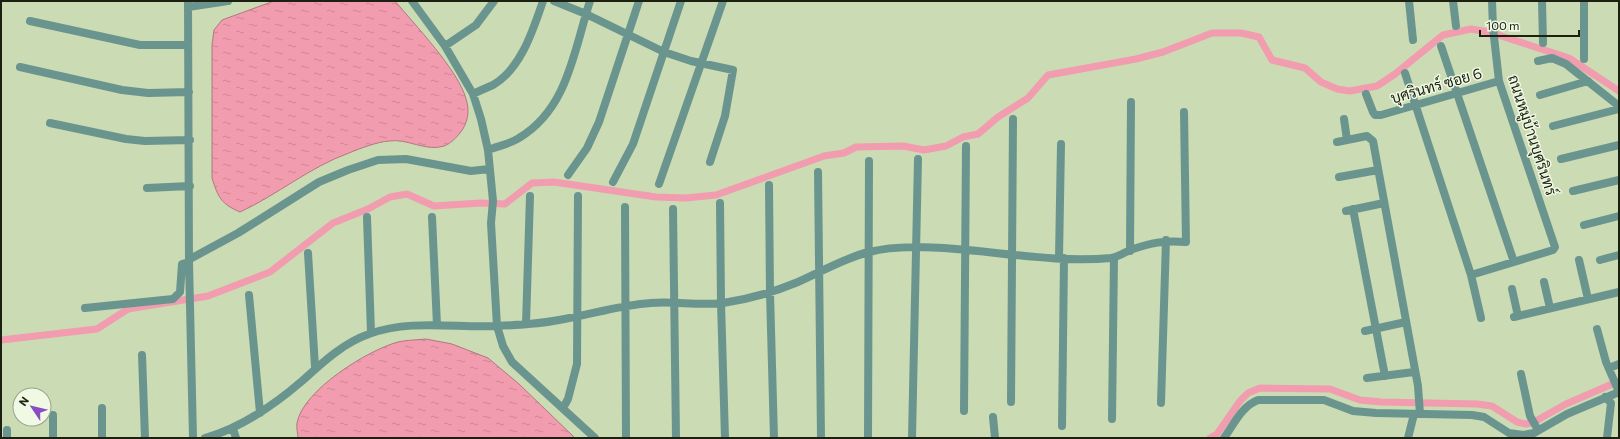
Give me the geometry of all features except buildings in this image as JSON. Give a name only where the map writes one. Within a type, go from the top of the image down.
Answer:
[{"type":"street","points":[[193,438],[189,260],[190,140],[188,4],[228,1]]},
{"type":"street","points":[[412,1],[445,46],[473,94],[481,119],[488,150],[493,201],[491,223],[497,326],[503,346],[512,362],[596,438]]},
{"type":"street","points":[[445,46],[476,25],[494,1]]},
{"type":"street","points":[[473,94],[494,84],[505,75],[518,59],[525,47],[543,1]]},
{"type":"street","points":[[554,1],[586,14],[664,52],[701,63],[733,70],[725,116],[710,162]]},
{"type":"street","points":[[488,150],[518,139],[540,123],[556,102],[568,77],[590,1]]},
{"type":"street","points":[[568,174],[587,148],[599,122],[639,1]]},
{"type":"street","points":[[614,182],[633,144],[681,1]]},
{"type":"street","points":[[659,184],[723,1]]},
{"type":"street","points":[[1409,1],[1413,40]]},
{"type":"street","points":[[1453,1],[1456,26]]},
{"type":"street","name":"ถนนหมู่บ้านบุศรินทร์","points":[[1492,1],[1492,28],[1499,81],[1555,245],[1553,250],[1514,262]]},
{"type":"street","points":[[1542,1],[1543,43]]},
{"type":"street","points":[[1584,1],[1584,59]]},
{"type":"street","points":[[30,21],[140,45],[188,45]]},
{"type":"street","points":[[1441,46],[1458,92],[1514,262],[1471,275]]},
{"type":"street","points":[[1538,61],[1552,58],[1566,64],[1619,108]]},
{"type":"street","points":[[20,67],[122,90],[148,93],[189,92]]},
{"type":"street","points":[[1404,73],[1416,105],[1471,275],[1481,318]]},
{"type":"street","name":"บุศรินทร์ ซอย 6","points":[[1366,94],[1373,112],[1377,116],[1499,81]]},
{"type":"street","points":[[1540,95],[1588,81]]},
{"type":"street","points":[[1130,251],[1131,102]]},
{"type":"street","points":[[1553,126],[1619,108]]},
{"type":"street","points":[[204,438],[233,429],[260,413],[297,385],[315,367],[353,341],[371,333],[405,326],[497,326],[526,324],[559,320],[626,306],[652,303],[720,303],[770,293],[845,260],[869,252],[895,247],[965,250],[1061,258],[1114,258],[1130,251],[1166,240],[1186,242],[1184,112]]},
{"type":"street","points":[[1011,402],[1013,119]]},
{"type":"street","points":[[1344,119],[1347,140]]},
{"type":"street","points":[[50,123],[126,139],[145,141],[190,140]]},
{"type":"street","points":[[1337,142],[1370,137],[1373,141],[1419,394],[1418,412],[1408,438]]},
{"type":"street","points":[[1061,144],[1062,426]]},
{"type":"street","points":[[1561,159],[1619,145]]},
{"type":"street","points":[[964,411],[966,146]]},
{"type":"street","points":[[85,308],[172,299],[180,292],[182,264],[238,233],[319,182],[348,170],[378,160],[406,159],[471,171],[489,169]]},
{"type":"street","points":[[912,438],[918,159]]},
{"type":"street","points":[[868,438],[869,161]]},
{"type":"street","points":[[1339,177],[1378,170]]},
{"type":"street","points":[[818,172],[821,438]]},
{"type":"street","points":[[1572,191],[1619,180]]},
{"type":"street","points":[[770,185],[770,293],[774,438]]},
{"type":"street","points":[[147,188],[190,186]]},
{"type":"street","points":[[526,324],[530,196]]},
{"type":"street","points":[[563,408],[570,394],[577,364],[578,196]]},
{"type":"street","points":[[720,203],[720,303],[726,438]]},
{"type":"street","points":[[1384,203],[1349,210],[1377,329],[1385,376]]},
{"type":"street","points":[[625,207],[626,438]]},
{"type":"street","points":[[673,209],[676,438]]},
{"type":"street","points":[[1584,225],[1619,216]]},
{"type":"street","points":[[367,217],[371,333]]},
{"type":"street","points":[[432,217],[437,325]]},
{"type":"street","points":[[1161,403],[1166,240]]},
{"type":"street","points":[[308,253],[315,367]]},
{"type":"street","points":[[1600,260],[1619,255]]},
{"type":"street","points":[[1112,419],[1114,258]]},
{"type":"street","points":[[1579,260],[1588,299]]},
{"type":"street","points":[[1544,282],[1550,308]]},
{"type":"street","points":[[1512,289],[1516,316],[1619,292]]},
{"type":"street","points":[[249,295],[260,413]]},
{"type":"street","points":[[1365,331],[1406,322]]},
{"type":"street","points":[[1224,438],[1245,408],[1250,403],[1258,400],[1324,400],[1353,411],[1472,415],[1484,417],[1509,433],[1523,437],[1535,426],[1605,397],[1617,387],[1609,368],[1597,329]]},
{"type":"street","points":[[142,355],[145,438]]},
{"type":"street","points":[[1609,368],[1619,364]]},
{"type":"street","points":[[1367,378],[1414,372]]},
{"type":"street","points":[[1521,374],[1535,426]]},
{"type":"street","points":[[1605,397],[1611,403],[1607,438]]},
{"type":"street","points":[[102,408],[102,438]]},
{"type":"street","points":[[53,415],[53,438]]},
{"type":"street","points":[[993,417],[995,438]]},
{"type":"street","points":[[233,429],[236,438]]},
{"type":"water","points":[[274,1],[395,1],[435,48],[455,75],[462,88],[468,108],[468,117],[463,129],[457,137],[444,146],[430,147],[403,141],[396,141],[384,142],[359,149],[307,173],[267,198],[240,212],[228,206],[218,195],[212,178],[212,45],[214,30],[222,20]]},
{"type":"water","points":[[426,339],[452,344],[488,358],[519,384],[575,438],[298,438],[297,423],[302,410],[311,398],[338,373],[354,362],[385,346],[401,341]]},
{"type":"waterway","points":[[1,340],[97,329],[128,309],[208,296],[270,272],[333,223],[368,209],[390,197],[407,194],[434,206],[481,203],[505,204],[532,183],[554,182],[656,197],[686,198],[716,195],[824,156],[844,153],[856,147],[903,146],[924,150],[946,146],[963,137],[978,134],[998,117],[1028,98],[1048,75],[1136,59],[1163,52],[1212,33],[1241,33],[1259,37],[1272,60],[1305,68],[1321,82],[1337,89],[1350,91],[1377,86],[1395,74],[1443,35],[1471,29],[1489,32],[1569,58],[1619,91]]},
{"type":"waterway","points":[[1210,438],[1217,434],[1240,401],[1248,393],[1260,388],[1330,389],[1360,400],[1381,402],[1477,404],[1492,406],[1517,422],[1526,424],[1534,422],[1566,404],[1619,381]]}]
